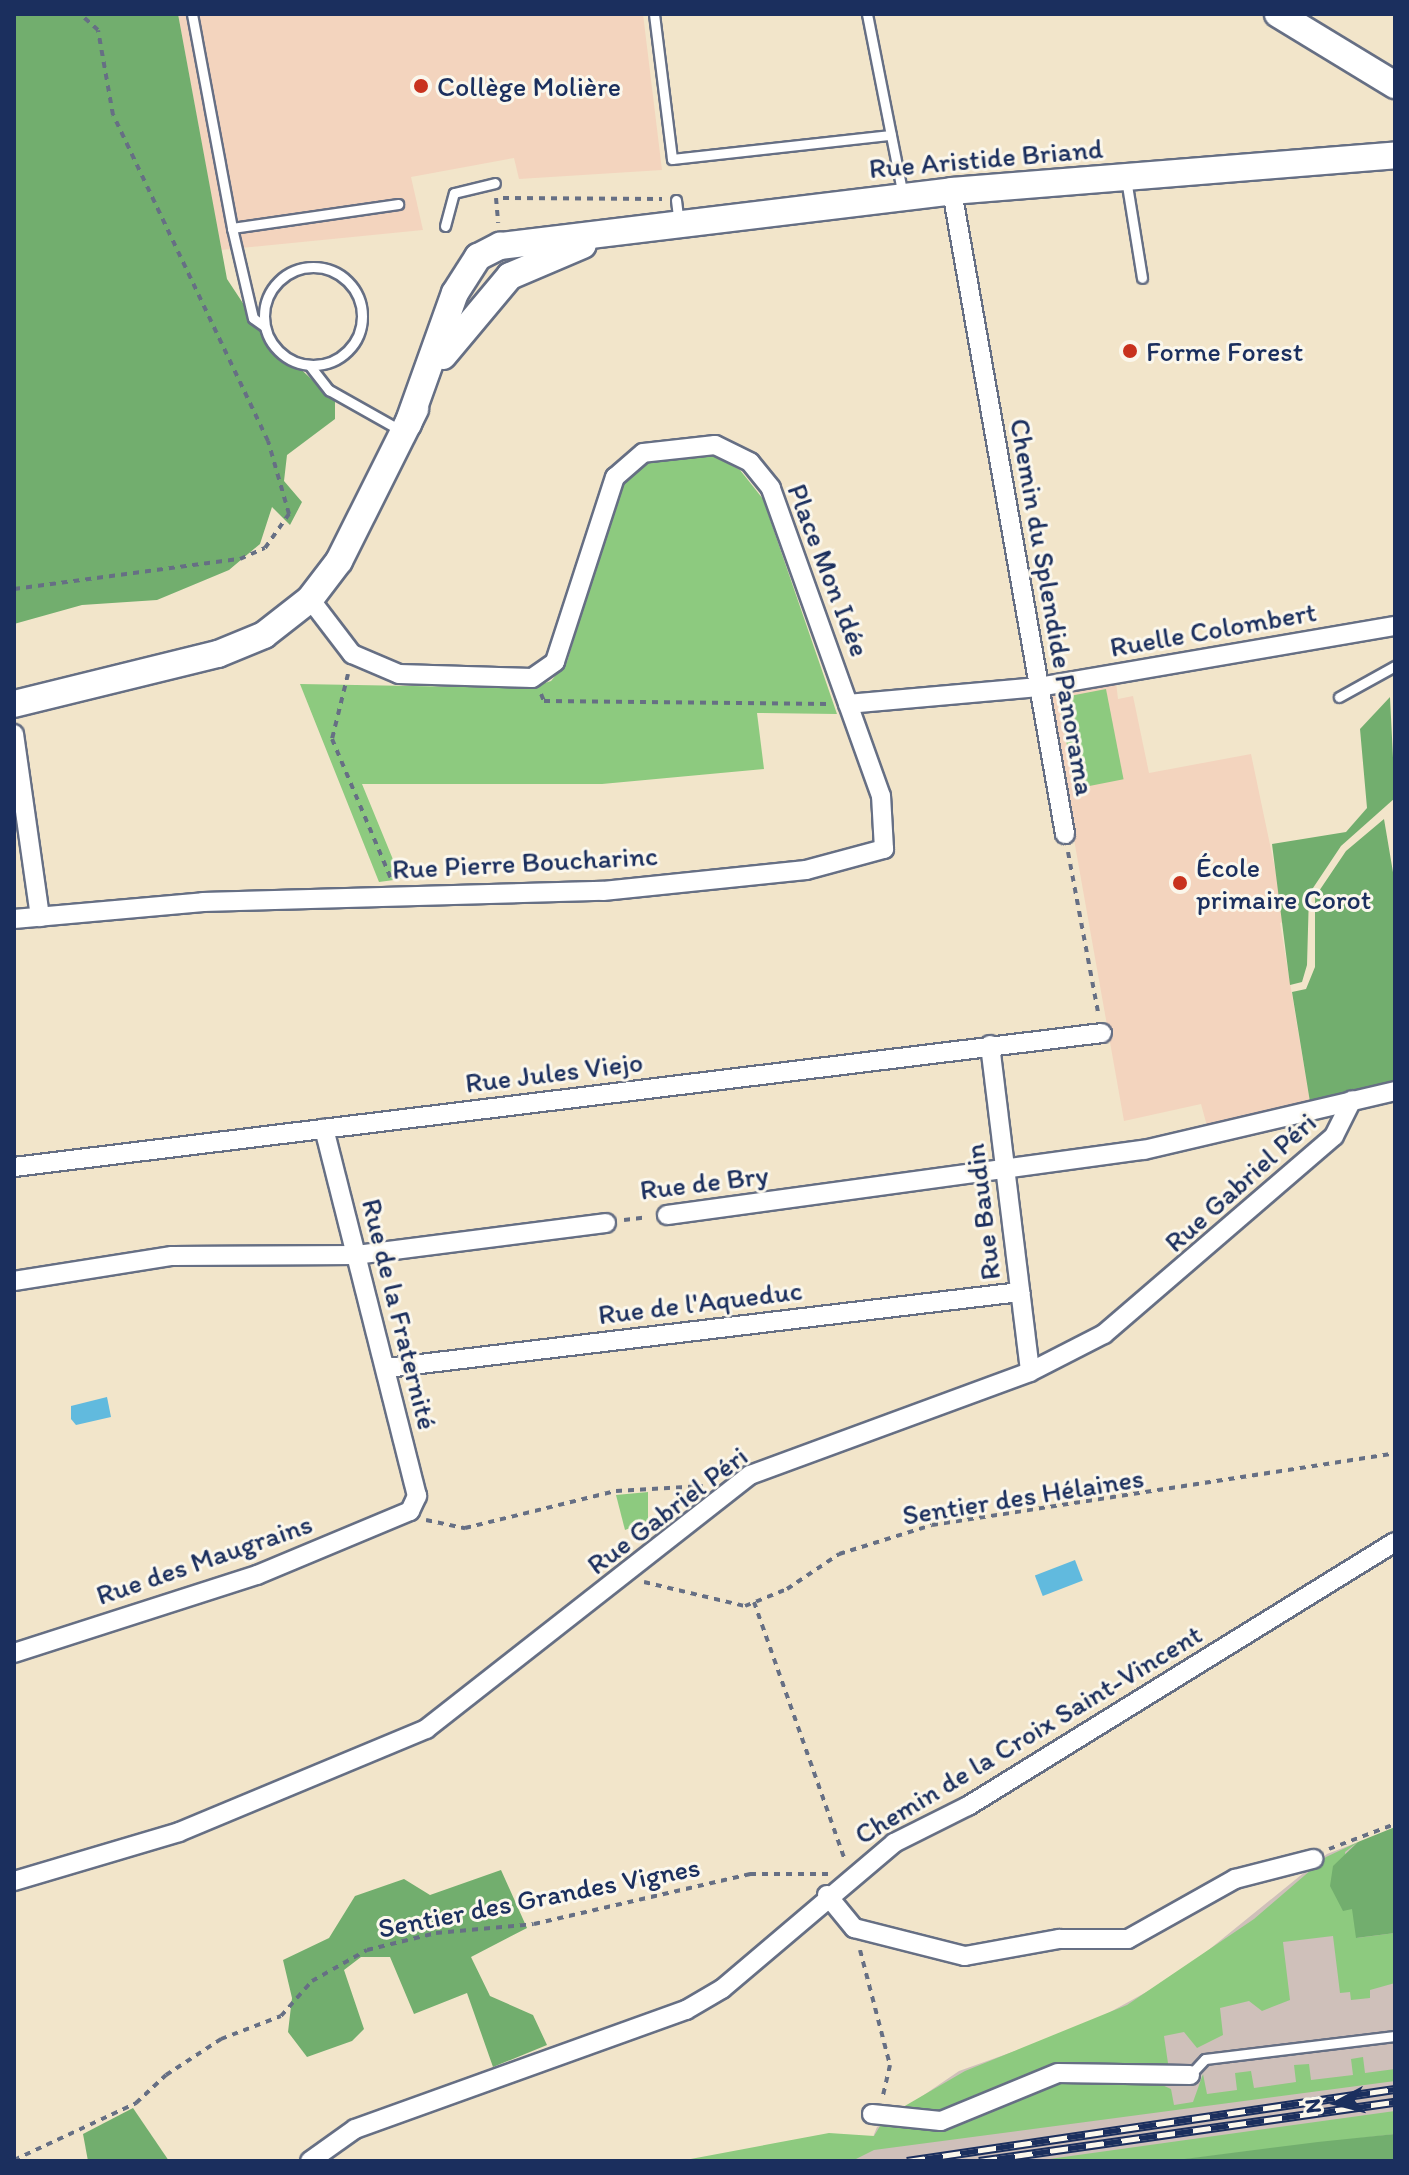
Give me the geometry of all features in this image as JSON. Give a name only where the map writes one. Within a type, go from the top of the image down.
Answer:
[{"type":"street","points":[[1278,14],[1395,85]]},
{"type":"street","name":"Rue Aristide Briand","points":[[1340,158],[1395,145]]},
{"type":"street","name":"Rue Aristide Briand","points":[[405,428],[454,338],[510,276],[639,231],[677,213],[1395,155]]},
{"type":"street","name":"Chemin du Splendide Panorama","points":[[952,191],[1065,834]]},
{"type":"street","name":"Rue Aristide Briand","points":[[14,704],[218,654],[264,635],[310,599],[360,528],[405,428],[455,293],[478,257],[547,239],[639,231]]},
{"type":"street","name":"Place Mon Idée","points":[[532,678],[555,662],[615,477],[643,453],[715,445],[750,462],[771,488],[848,704]]},
{"type":"street","points":[[310,599],[352,654],[399,674],[532,678]]},
{"type":"street","name":"Ruelle Colombert","points":[[848,704],[1038,687],[1395,626]]},
{"type":"street","name":"Rue Pierre Boucharinc","points":[[14,919],[398,896],[603,891],[862,860],[884,849],[888,824],[848,704]]},
{"type":"street","points":[[14,734],[40,917]]},
{"type":"street","name":"Rue Jules Viejo","points":[[14,1167],[1102,1033]]},
{"type":"street","name":"Rue Baudin","points":[[990,1045],[1030,1372]]},
{"type":"street","name":"Rue de Bry","points":[[667,1215],[1144,1150],[1395,1091]]},
{"type":"street","name":"Rue Gabriel Péri","points":[[14,1881],[179,1832],[426,1729],[627,1575],[721,1497],[771,1465],[1030,1372],[1104,1334],[1177,1278],[1334,1136],[1352,1100]]},
{"type":"street","name":"Rue de la Fraternité","points":[[324,1129],[417,1496],[410,1511]]},
{"type":"street","name":"Rue de Bry","points":[[14,1281],[172,1256],[356,1255],[606,1223]]},
{"type":"street","name":"Rue de l'Aqueduc","points":[[387,1368],[1020,1292]]},
{"type":"street","name":"Rue des Maugrains","points":[[14,1653],[257,1575],[410,1511]]},
{"type":"street","name":"Chemin de la Croix Saint-Vincent","points":[[310,2161],[355,2129],[686,2010],[722,1989],[832,1890],[894,1843],[968,1806],[1395,1542]]},
{"type":"street","points":[[832,1890],[854,1928],[965,1956],[1059,1939],[1128,1939],[1235,1879],[1313,1859]]},
{"type":"street","points":[[872,2114],[941,2121],[1058,2073],[1190,2075]]},
{"type":"lane","points":[[192,14],[232,228],[253,318],[264,326],[276,349],[310,366],[329,390],[405,428]]},
{"type":"lane","points":[[654,14],[672,159],[891,135]]},
{"type":"lane","points":[[867,14],[903,197]]},
{"type":"lane","points":[[1125,177],[1142,278]]},
{"type":"lane","points":[[445,226],[454,193],[495,183]]},
{"type":"lane","points":[[232,228],[398,204]]},
{"type":"lane","points":[[264,326],[272,289],[291,272],[316,266],[350,283],[362,306],[360,332],[346,354],[310,366]]},
{"type":"lane","points":[[1339,697],[1395,666]]},
{"type":"lane","points":[[1190,2075],[1205,2059],[1395,2036]]},
{"type":"path","points":[[14,589],[240,559],[265,548],[289,514],[268,441],[113,115],[98,30],[80,14]]},
{"type":"path","points":[[352,654],[332,739],[398,896]]},
{"type":"path","points":[[532,678],[544,701],[848,704]]},
{"type":"path","name":"Chemin du Splendide Panorama","points":[[1065,834],[1102,1033]]},
{"type":"path","name":"Rue de Bry","points":[[606,1223],[667,1215]]},
{"type":"path","name":"Sentier des Hélaines","points":[[754,1602],[839,1554],[932,1525],[1395,1453]]},
{"type":"path","points":[[410,1511],[440,1527],[465,1528],[616,1491],[711,1486],[721,1497]]},
{"type":"path","points":[[627,1575],[658,1588],[754,1602],[842,1854]]},
{"type":"path","points":[[1313,1859],[1395,1824]]},
{"type":"path","name":"Sentier des Grandes Vignes","points":[[14,2160],[136,2103],[166,2075],[221,2039],[281,2016],[320,1975],[367,1950],[436,1933],[534,1924],[750,1874],[827,1872],[832,1890]]},
{"type":"path","points":[[854,1928],[890,2065],[872,2114]]},
{"type":"shaded area","name":"Collège Molière","points":[[178,14],[643,14],[662,170],[519,179],[514,158],[411,177],[423,230],[221,250]]},
{"type":"shaded area","name":"École primaire Corot","points":[[1116,682],[1118,699],[1133,696],[1149,773],[1251,754],[1286,921],[1280,923],[1310,1102],[1207,1126],[1201,1104],[1124,1121],[1048,693]]},
{"type":"shaded area","points":[[1395,1828],[1395,2161],[680,2161],[873,2137],[877,2127],[959,2071],[1083,2027],[1179,1974],[1327,1854]]},
{"type":"green space","points":[[14,14],[178,14],[227,279],[264,335],[335,401],[335,419],[287,455],[284,481],[302,502],[290,525],[272,507],[260,544],[229,570],[157,600],[82,605],[14,624]]},
{"type":"green space","points":[[662,452],[706,452],[740,470],[763,499],[837,714],[757,713],[764,769],[602,784],[362,784],[401,879],[379,882],[300,684],[530,688],[551,681],[567,662],[623,478]]},
{"type":"green space","points":[[1106,689],[1124,779],[1075,789],[1058,698]]},
{"type":"green space","points":[[1390,697],[1395,798],[1341,846],[1309,894],[1307,965],[1302,982],[1290,985],[1272,844],[1346,832],[1367,808],[1360,729]]},
{"type":"green space","points":[[1384,819],[1395,884],[1395,1082],[1310,1102],[1292,992],[1306,989],[1315,967],[1315,897],[1346,851]]},
{"type":"green space","points":[[648,1492],[648,1521],[625,1530],[616,1495]]},
{"type":"green space","points":[[1395,1827],[1395,1933],[1356,1938],[1352,1909],[1343,1911],[1330,1886],[1333,1866],[1358,1842]]},
{"type":"green space","points":[[1358,1842],[1345,1852],[1357,1938],[1395,1933],[1395,1983],[1370,1990],[1370,1998],[1351,2000],[1350,1992],[1340,1993],[1333,1936],[1283,1942],[1290,2000],[1262,2011],[1249,2001],[1220,2008],[1223,2035],[1197,2048],[1184,2032],[1164,2036],[1169,2070],[1088,2072],[947,2118],[891,2114],[965,2071],[1127,2005],[1254,1919],[1326,1857]]},
{"type":"green space","points":[[501,1870],[527,1928],[471,1957],[490,1996],[533,2015],[547,2045],[493,2067],[467,1993],[414,2014],[390,1957],[361,1957],[344,1970],[364,2029],[352,2041],[307,2057],[288,2032],[292,1998],[283,1960],[329,1938],[355,1896],[404,1879],[430,1895]]},
{"type":"green space","points":[[1363,2057],[1365,2073],[1395,2069],[1395,2081],[874,2150],[852,2161],[680,2161],[829,2133],[874,2136],[883,2121],[941,2123],[1054,2078],[1151,2080],[1171,2089],[1174,2105],[1193,2102],[1203,2074],[1207,2094],[1237,2090],[1235,2073],[1251,2071],[1254,2088],[1296,2082],[1294,2065],[1309,2064],[1311,2080],[1353,2075],[1351,2059]]},
{"type":"green space","points":[[133,2108],[169,2161],[88,2161],[83,2134]]},
{"type":"green space","points":[[1395,2111],[1395,2134],[1171,2161],[1035,2161]]},
{"type":"green space","points":[[1395,2134],[1395,2161],[1169,2161],[1318,2142]]},
{"type":"water","points":[[107,1397],[111,1417],[76,1425],[71,1419],[71,1406]]},
{"type":"water","points":[[1075,1560],[1083,1581],[1043,1596],[1035,1575]]},
{"type":"railway","points":[[907,2161],[1395,2089]]},
{"type":"railway","points":[[979,2161],[1395,2102]]},
{"type":"place","name":"Collège Molière","points":[[421,86]]},
{"type":"place","name":"Forme Forest","points":[[1130,351]]},
{"type":"place","name":"École primaire Corot","points":[[1180,883]]}]
